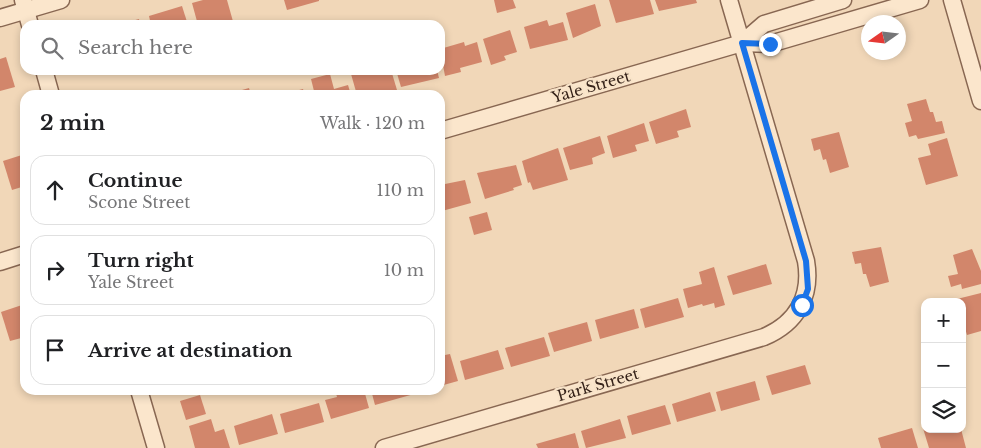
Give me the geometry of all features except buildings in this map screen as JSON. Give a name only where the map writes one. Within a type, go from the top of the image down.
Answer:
[{"type":"street","points":[[0,18],[26,12],[61,0]]},
{"type":"street","points":[[729,0],[742,43]]},
{"type":"street","name":"Yale Street","points":[[742,43],[764,24],[843,0]]},
{"type":"street","name":"Yale Street","points":[[445,130],[742,43],[770,44],[920,0]]},
{"type":"street","points":[[952,0],[981,101]]},
{"type":"street","name":"Park Street","points":[[384,448],[764,337],[788,324],[802,305],[808,289],[806,261],[742,43]]},
{"type":"street","points":[[45,75],[50,90]]},
{"type":"street","points":[[0,262],[20,256]]},
{"type":"street","points":[[140,395],[156,448]]},
{"type":"route","points":[[770,44],[742,43],[806,261],[808,289],[802,305]]}]
